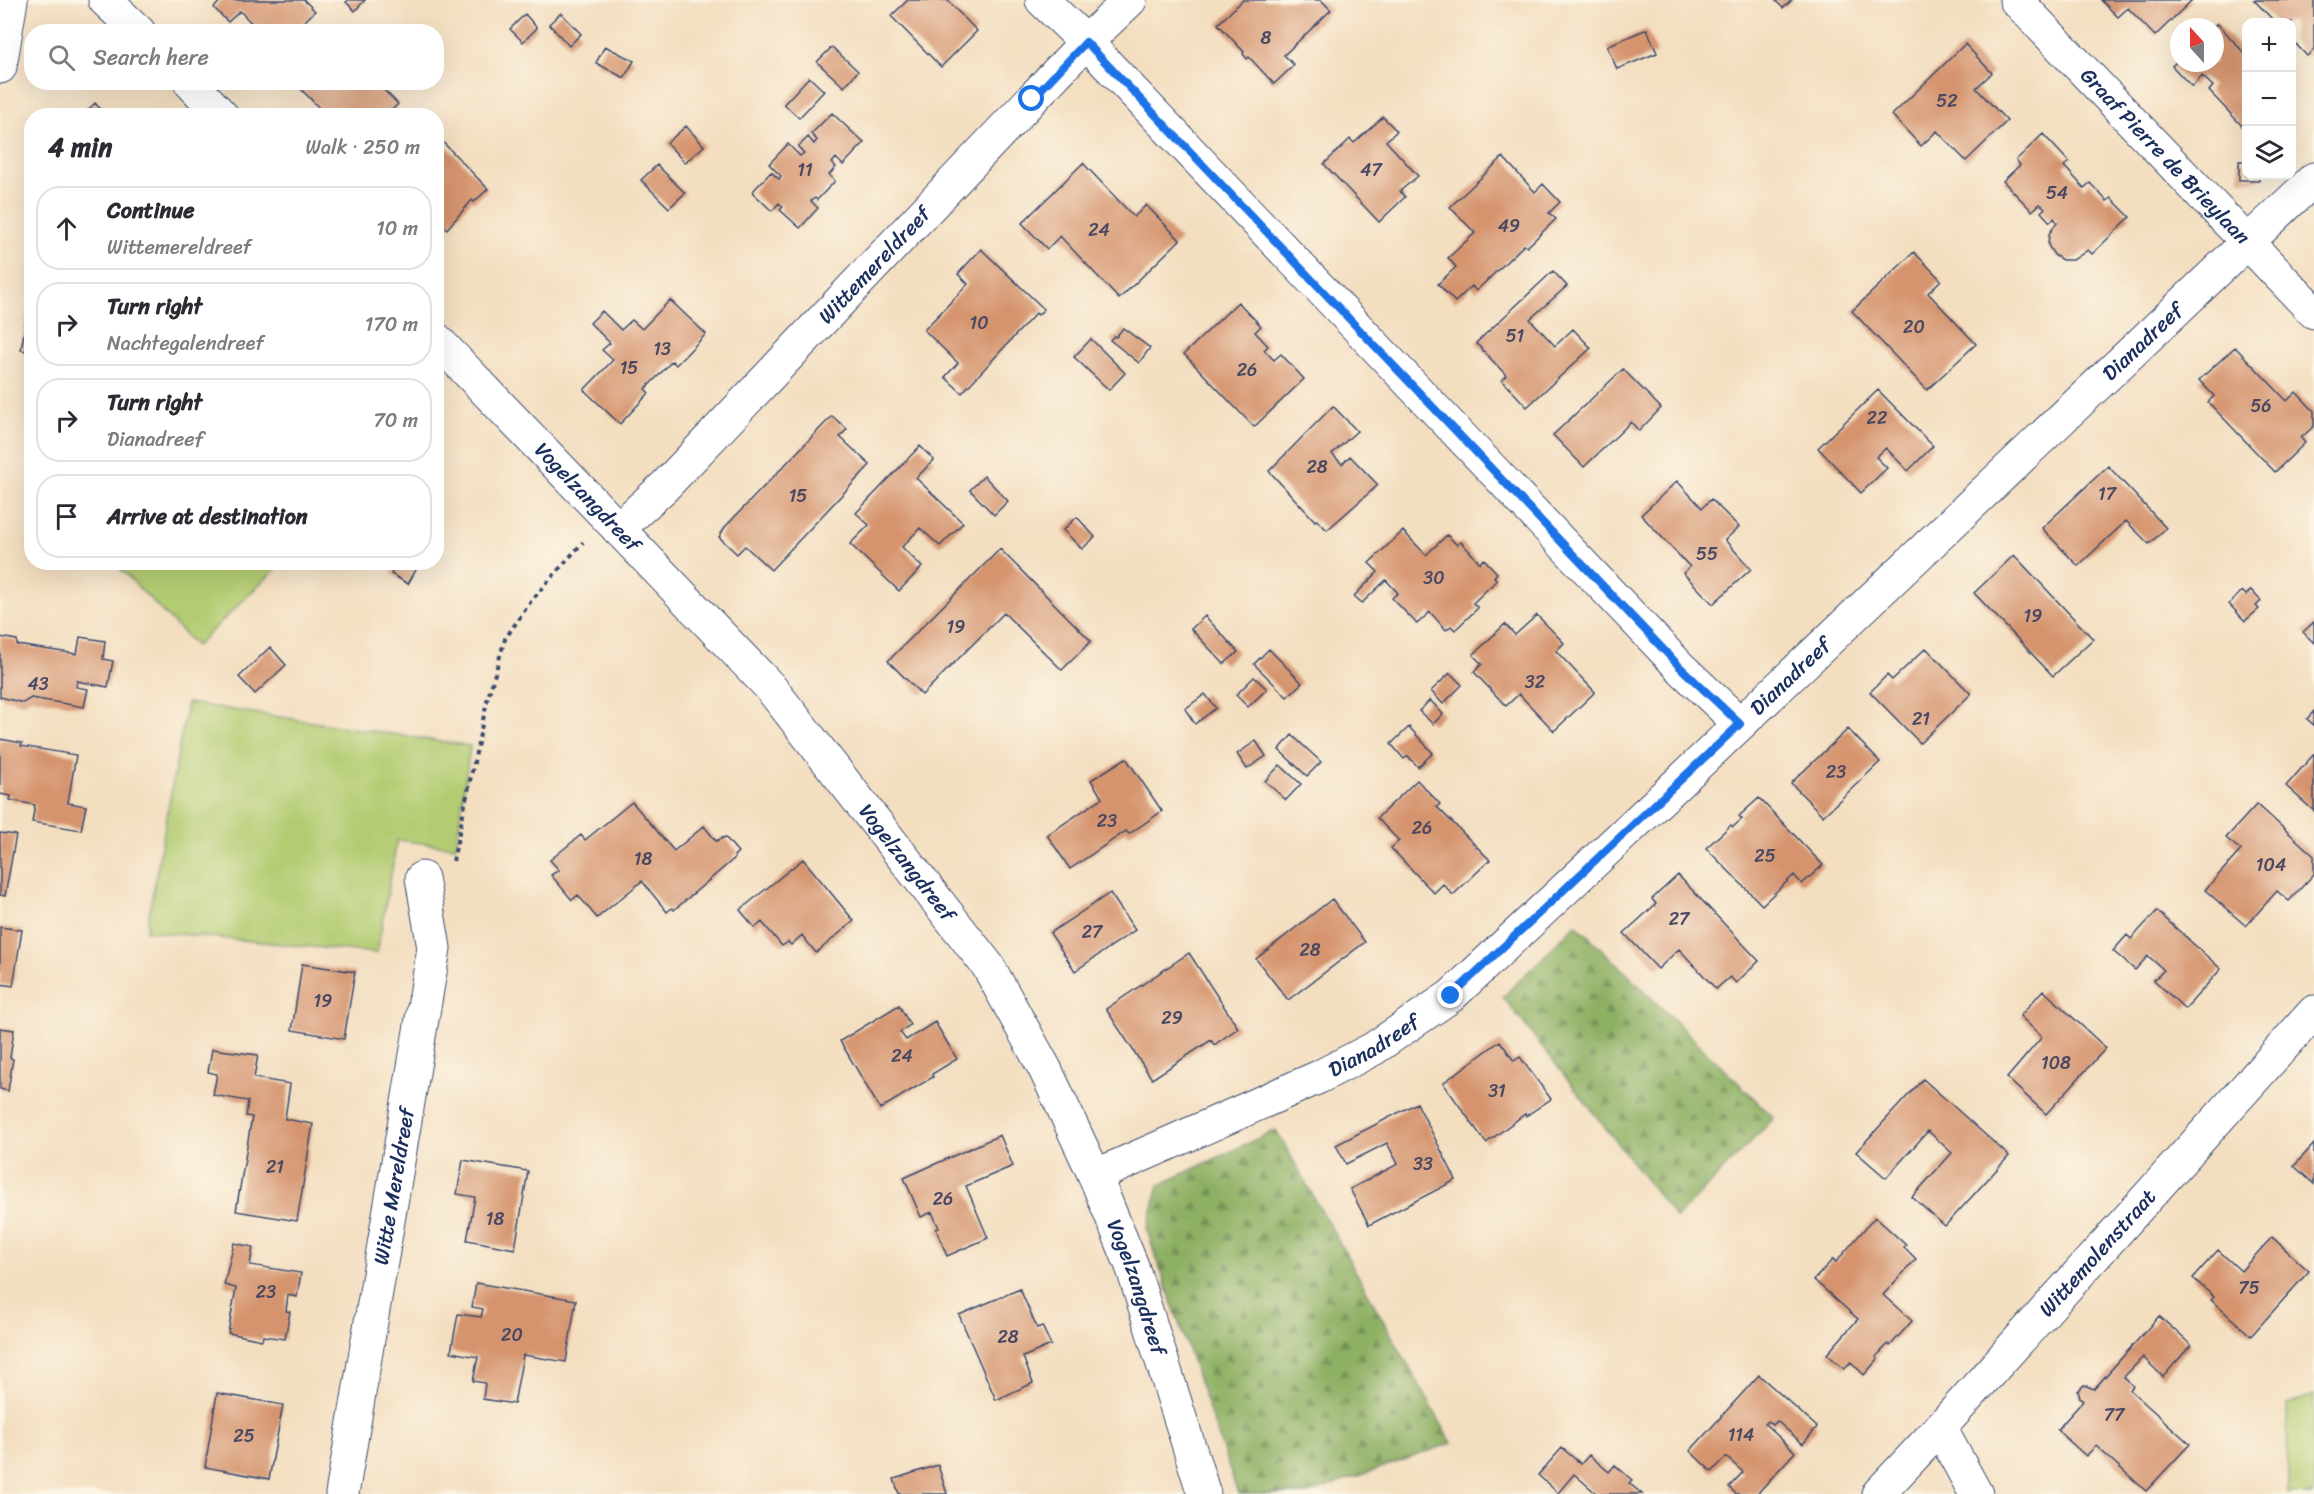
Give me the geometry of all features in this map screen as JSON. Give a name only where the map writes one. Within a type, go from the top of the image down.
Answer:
[{"type":"street","points":[[0,68],[11,0]]},
{"type":"street","points":[[105,0],[130,24]]},
{"type":"street","points":[[1042,0],[1086,42],[1681,668],[1740,724]]},
{"type":"street","name":"Wittemereldreef","points":[[612,522],[664,487],[1086,42],[1130,0]]},
{"type":"street","name":"Graaf Pierre de Brieylaan","points":[[2016,0],[2314,312]]},
{"type":"street","points":[[198,90],[214,108]]},
{"type":"street","name":"Dianadreef","points":[[1095,1176],[1318,1077],[1373,1049],[1451,996],[2314,179]]},
{"type":"street","name":"Vogelzangdreef","points":[[444,347],[770,687],[988,966],[1045,1069],[1095,1176],[1132,1266],[1204,1494]]},
{"type":"street","name":"Witte Mereldreef","points":[[342,1494],[434,948],[422,878]]},
{"type":"street","name":"Wittemolenstraat","points":[[1878,1494],[2314,1012]]},
{"type":"street","points":[[1940,1428],[1976,1494]]},
{"type":"path","points":[[422,878],[448,883],[488,701],[506,639],[531,601],[612,522]]},
{"type":"green space","points":[[122,570],[275,570],[196,646]]},
{"type":"green space","points":[[187,703],[470,746],[456,847],[397,840],[377,953],[146,931]]},
{"type":"green space","points":[[1576,924],[1774,1118],[1676,1218],[1503,997]]},
{"type":"green space","points":[[1276,1130],[1452,1443],[1307,1494],[1238,1494],[1147,1230],[1159,1185]]},
{"type":"green space","points":[[2314,1395],[2314,1494],[2288,1494],[2287,1404]]},
{"type":"building","points":[[221,0],[304,0],[315,11],[302,24],[252,24],[240,11],[228,22],[214,8]]},
{"type":"building","points":[[365,0],[355,11],[346,2]]},
{"type":"building","points":[[908,0],[947,0],[977,31],[941,67],[891,16]]},
{"type":"building","points":[[1243,0],[1321,0],[1331,10],[1284,55],[1294,65],[1274,84],[1249,57],[1247,59],[1244,52],[1218,24]]},
{"type":"building","points":[[1775,0],[1792,0],[1783,8]]},
{"type":"building","points":[[2101,0],[2192,0],[2174,18],[2170,18],[2170,21],[2155,36],[2128,8],[2118,17]]},
{"type":"building","points":[[2254,0],[2314,0],[2314,50],[2307,56],[2296,44],[2296,18],[2271,18]]},
{"type":"building","points":[[561,13],[581,34],[569,46],[549,24]]},
{"type":"building","points":[[525,14],[537,28],[523,42],[510,29]]},
{"type":"building","points":[[1647,29],[1657,53],[1617,69],[1607,46]]},
{"type":"building","points":[[2224,31],[2242,51],[2242,126],[2209,91],[2213,86],[2202,76],[2192,87],[2178,72],[2224,72]]},
{"type":"building","points":[[1965,44],[1992,73],[1976,88],[2007,121],[1966,161],[1937,131],[1921,146],[1892,115]]},
{"type":"building","points":[[605,46],[634,61],[624,78],[596,63]]},
{"type":"building","points":[[832,47],[858,71],[844,87],[817,62]]},
{"type":"building","points":[[809,77],[824,91],[799,118],[784,104]]},
{"type":"building","points":[[302,90],[384,90],[398,104],[394,108],[319,108]]},
{"type":"building","points":[[95,103],[100,108],[90,108]]},
{"type":"building","points":[[832,113],[864,143],[843,165],[836,158],[832,163],[836,167],[829,175],[835,181],[817,200],[815,198],[811,201],[818,208],[800,228],[780,210],[783,207],[779,203],[772,211],[752,192],[771,172],[779,179],[781,176],[769,164],[788,144],[800,156],[804,153],[798,147],[808,137],[814,144],[817,140],[811,134]]},
{"type":"building","points":[[1383,117],[1397,131],[1386,141],[1418,176],[1400,191],[1405,197],[1379,222],[1324,164],[1350,139],[1354,143]]},
{"type":"building","points":[[686,126],[704,146],[685,163],[667,143]]},
{"type":"building","points":[[2043,134],[2069,162],[2064,166],[2084,188],[2090,183],[2107,201],[2111,198],[2130,217],[2092,254],[2088,250],[2073,260],[2062,260],[2054,255],[2048,245],[2049,234],[2057,222],[2054,218],[2050,222],[2041,212],[2045,208],[2040,204],[2032,211],[2003,181],[2020,165],[2016,160]]},
{"type":"building","points":[[444,143],[488,189],[474,202],[472,200],[447,229],[444,226]]},
{"type":"building","points":[[1503,157],[1535,192],[1543,184],[1560,202],[1549,213],[1556,219],[1527,247],[1524,245],[1476,291],[1472,286],[1455,302],[1438,284],[1456,267],[1448,258],[1475,233],[1450,207]]},
{"type":"building","points":[[2239,161],[2242,161],[2242,180],[2239,180]]},
{"type":"building","points":[[1083,163],[1134,217],[1146,205],[1180,240],[1119,299],[1060,236],[1047,249],[1022,223]]},
{"type":"building","points":[[657,165],[685,193],[669,208],[641,180]]},
{"type":"building","points":[[981,249],[1044,309],[1038,315],[1036,313],[962,393],[945,377],[958,363],[924,330],[968,284],[958,274]]},
{"type":"building","points":[[1914,252],[1941,280],[1928,293],[1976,344],[1927,390],[1852,311]]},
{"type":"building","points":[[1553,271],[1567,286],[1530,319],[1555,346],[1573,329],[1591,348],[1527,407],[1502,380],[1506,375],[1476,343]]},
{"type":"building","points":[[670,300],[706,334],[676,365],[672,361],[645,389],[649,393],[620,424],[584,390],[613,360],[602,350],[610,343],[590,323],[602,311],[621,330],[632,320],[642,329]]},
{"type":"building","points":[[1238,302],[1261,326],[1255,332],[1268,346],[1264,350],[1274,360],[1281,354],[1304,379],[1254,427],[1184,354]]},
{"type":"building","points":[[1123,328],[1150,348],[1139,363],[1110,340],[1116,337]]},
{"type":"building","points":[[24,333],[24,351],[21,350]]},
{"type":"building","points":[[1091,339],[1125,373],[1109,390],[1074,357]]},
{"type":"building","points":[[2235,347],[2287,401],[2296,392],[2314,411],[2314,426],[2301,438],[2305,443],[2275,472],[2208,402],[2214,396],[2199,380]]},
{"type":"building","points":[[1623,369],[1661,408],[1639,431],[1631,422],[1584,467],[1553,435]]},
{"type":"building","points":[[1878,390],[1933,446],[1908,471],[1886,448],[1876,457],[1887,468],[1861,493],[1818,448]]},
{"type":"building","points":[[1333,406],[1357,431],[1332,454],[1342,464],[1350,456],[1378,485],[1327,530],[1317,520],[1315,521],[1269,471]]},
{"type":"building","points":[[832,416],[847,429],[840,437],[870,465],[771,570],[745,546],[737,554],[719,537],[725,527]]},
{"type":"building","points":[[920,446],[934,460],[916,478],[963,523],[940,546],[920,528],[902,547],[922,567],[899,591],[850,544],[869,525],[856,513]]},
{"type":"building","points":[[2108,466],[2166,528],[2149,544],[2126,521],[2078,566],[2042,528]]},
{"type":"building","points":[[984,476],[1008,501],[994,515],[970,490]]},
{"type":"building","points":[[1677,481],[1702,508],[1711,499],[1739,527],[1725,540],[1751,569],[1713,604],[1683,573],[1690,567],[1641,515]]},
{"type":"building","points":[[1077,517],[1095,537],[1082,549],[1063,530]]},
{"type":"building","points":[[1403,531],[1426,555],[1447,535],[1457,545],[1461,542],[1480,563],[1484,559],[1497,573],[1494,577],[1497,580],[1473,603],[1478,608],[1455,630],[1451,626],[1446,630],[1430,612],[1417,624],[1392,598],[1398,593],[1386,580],[1362,603],[1354,596],[1378,572],[1369,563]]},
{"type":"building","points":[[1000,549],[1091,641],[1062,670],[1004,613],[922,695],[888,661]]},
{"type":"building","points":[[2014,555],[2093,639],[2053,676],[1974,593]]},
{"type":"building","points":[[393,570],[416,570],[408,584],[391,574]]},
{"type":"building","points":[[2251,590],[2261,601],[2256,606],[2259,609],[2245,621],[2229,604],[2242,591],[2246,595]]},
{"type":"building","points":[[1537,615],[1564,643],[1556,651],[1595,692],[1554,731],[1519,694],[1506,706],[1474,672],[1482,664],[1473,655],[1505,624],[1515,635]]},
{"type":"building","points":[[1205,616],[1238,652],[1224,664],[1191,629]]},
{"type":"building","points":[[2314,622],[2314,643],[2303,632]]},
{"type":"building","points":[[0,637],[17,640],[17,645],[77,654],[80,637],[105,641],[103,659],[113,661],[108,687],[77,681],[76,687],[88,689],[84,707],[31,698],[23,703],[0,697]]},
{"type":"building","points":[[270,647],[286,665],[255,694],[239,677]]},
{"type":"building","points":[[1926,648],[1971,694],[1920,743],[1870,692],[1887,675],[1892,680]]},
{"type":"building","points":[[1269,649],[1302,683],[1287,697],[1254,664]]},
{"type":"building","points":[[1450,673],[1462,685],[1443,704],[1431,691]]},
{"type":"building","points":[[1254,677],[1267,689],[1248,707],[1236,695]]},
{"type":"building","points":[[1205,694],[1216,708],[1195,724],[1185,709]]},
{"type":"building","points":[[1430,700],[1443,714],[1433,724],[1419,711]]},
{"type":"building","points":[[2314,711],[2314,725],[2307,719]]},
{"type":"building","points":[[1409,727],[1433,753],[1418,767],[1408,756],[1404,759],[1391,744]]},
{"type":"building","points":[[1848,729],[1880,762],[1823,816],[1791,783]]},
{"type":"building","points":[[1292,735],[1321,762],[1307,776],[1279,750]]},
{"type":"building","points":[[0,739],[22,743],[21,746],[76,755],[68,803],[86,806],[81,830],[32,822],[35,805],[10,800],[11,796],[0,794]]},
{"type":"building","points":[[1256,741],[1266,756],[1247,769],[1237,754]]},
{"type":"building","points":[[2314,754],[2314,811],[2286,786]]},
{"type":"building","points":[[1126,758],[1162,811],[1129,834],[1126,831],[1070,869],[1047,835],[1102,798],[1091,780]]},
{"type":"building","points":[[1280,765],[1301,784],[1286,800],[1265,781]]},
{"type":"building","points":[[1417,780],[1440,804],[1437,807],[1490,860],[1453,895],[1443,884],[1434,893],[1391,848],[1399,841],[1377,818]]},
{"type":"building","points":[[1759,798],[1823,865],[1802,884],[1794,875],[1762,905],[1706,848],[1731,825],[1733,827],[1742,819],[1739,816]]},
{"type":"building","points":[[632,802],[674,851],[704,826],[716,841],[725,837],[738,852],[735,858],[674,910],[672,908],[667,912],[642,881],[597,918],[578,895],[572,900],[551,875],[559,870],[550,860],[581,835],[585,840]]},
{"type":"building","points":[[2257,804],[2314,856],[2314,874],[2289,901],[2277,891],[2246,926],[2205,890],[2241,850],[2226,838]]},
{"type":"building","points":[[0,833],[16,835],[5,896],[0,895]]},
{"type":"building","points":[[803,859],[854,921],[816,953],[802,935],[791,945],[788,942],[782,946],[762,922],[755,928],[740,910]]},
{"type":"building","points":[[1678,875],[1759,961],[1736,983],[1730,977],[1716,989],[1679,949],[1658,969],[1624,933],[1656,904],[1652,899]]},
{"type":"building","points":[[1110,893],[1135,930],[1075,971],[1050,933]]},
{"type":"building","points":[[1332,899],[1365,942],[1288,1000],[1256,959]]},
{"type":"building","points":[[2157,911],[2221,969],[2185,1009],[2154,980],[2164,970],[2148,956],[2135,970],[2113,951],[2127,935],[2131,939]]},
{"type":"building","points":[[0,927],[22,930],[13,986],[0,984]]},
{"type":"building","points":[[1189,953],[1238,1028],[1214,1045],[1211,1040],[1152,1079],[1106,1009]]},
{"type":"building","points":[[302,964],[355,972],[344,1039],[292,1030]]},
{"type":"building","points":[[2043,990],[2106,1048],[2046,1114],[2007,1078],[2042,1037],[2020,1016]]},
{"type":"building","points":[[899,1005],[910,1025],[900,1032],[906,1040],[935,1022],[957,1059],[932,1074],[933,1077],[880,1109],[840,1041]]},
{"type":"building","points":[[0,1028],[14,1030],[10,1058],[13,1059],[8,1091],[0,1089]]},
{"type":"building","points":[[1500,1041],[1514,1061],[1520,1057],[1551,1099],[1526,1116],[1525,1114],[1486,1143],[1443,1083]]},
{"type":"building","points":[[212,1049],[258,1055],[254,1078],[290,1084],[285,1119],[313,1124],[297,1221],[236,1211],[252,1117],[246,1116],[248,1101],[213,1095],[217,1074],[208,1072]]},
{"type":"building","points":[[1923,1079],[2009,1156],[1945,1226],[1912,1197],[1952,1153],[1928,1131],[1886,1178],[1856,1152]]},
{"type":"building","points":[[1417,1103],[1456,1180],[1369,1225],[1350,1189],[1398,1164],[1387,1143],[1346,1164],[1336,1145]]},
{"type":"building","points":[[1000,1135],[1013,1166],[966,1186],[988,1238],[947,1256],[932,1212],[921,1217],[904,1178]]},
{"type":"building","points":[[2314,1144],[2314,1184],[2294,1166]]},
{"type":"building","points":[[463,1160],[528,1171],[515,1249],[467,1240],[475,1197],[457,1194]]},
{"type":"building","points":[[1875,1217],[1906,1245],[1904,1247],[1916,1259],[1883,1295],[1912,1321],[1890,1346],[1888,1344],[1876,1357],[1878,1359],[1864,1375],[1851,1362],[1844,1369],[1827,1354],[1858,1319],[1814,1280],[1833,1259],[1836,1262]]},
{"type":"building","points":[[2272,1237],[2309,1271],[2251,1336],[2211,1300],[2214,1297],[2193,1278],[2218,1250],[2241,1271]]},
{"type":"building","points":[[234,1243],[253,1247],[250,1265],[301,1273],[297,1297],[288,1295],[286,1311],[290,1312],[285,1339],[263,1336],[262,1340],[228,1333],[236,1288],[224,1285]]},
{"type":"building","points":[[476,1283],[576,1300],[566,1362],[523,1355],[514,1404],[483,1399],[485,1383],[473,1381],[478,1357],[451,1352],[458,1314],[481,1317],[483,1309],[472,1307]]},
{"type":"building","points":[[1020,1289],[1037,1328],[1042,1326],[1051,1345],[1023,1357],[1033,1383],[996,1400],[959,1315]]},
{"type":"building","points":[[2159,1316],[2191,1345],[2163,1377],[2143,1357],[2124,1377],[2133,1386],[2130,1390],[2190,1444],[2146,1491],[2096,1446],[2086,1456],[2057,1430],[2083,1401],[2078,1391],[2084,1385],[2094,1389]]},
{"type":"building","points":[[1759,1375],[1817,1427],[1803,1444],[1777,1421],[1773,1425],[1768,1421],[1765,1424],[1795,1452],[1757,1494],[1736,1494],[1729,1487],[1743,1472],[1726,1457],[1712,1472],[1690,1451]]},
{"type":"building","points":[[217,1393],[283,1405],[269,1479],[205,1467]]},
{"type":"building","points":[[1562,1448],[1581,1464],[1589,1455],[1609,1472],[1615,1465],[1632,1480],[1629,1483],[1642,1494],[1597,1494],[1574,1474],[1558,1493],[1538,1475]]},
{"type":"building","points":[[938,1465],[947,1494],[899,1494],[894,1479]]},
{"type":"route","points":[[1032,99],[1086,42],[1681,668],[1740,724],[1451,996]]}]
